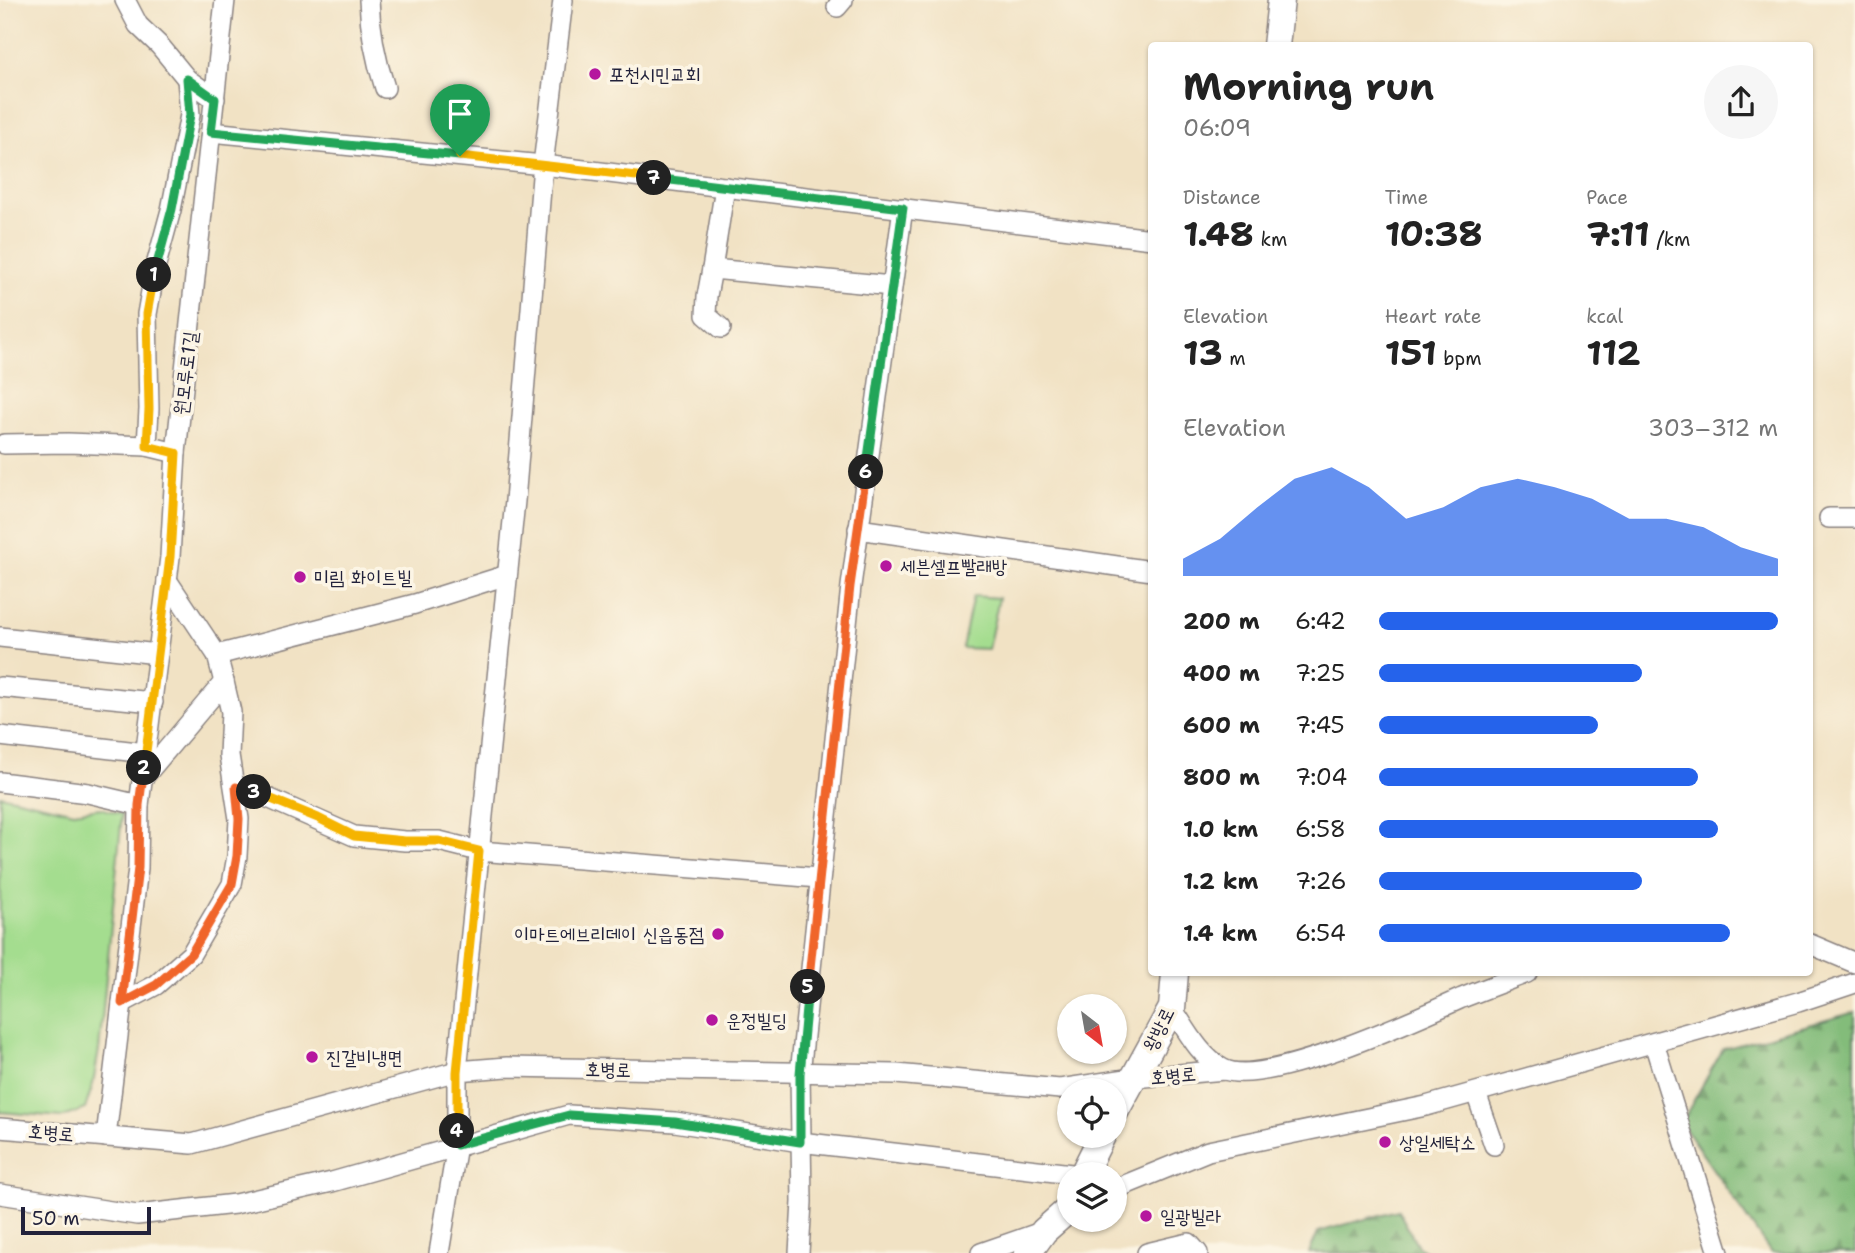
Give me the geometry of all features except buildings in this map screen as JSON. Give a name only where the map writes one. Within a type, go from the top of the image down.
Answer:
[{"type":"main road","points":[[1276,42],[1281,0]]},
{"type":"main road","name":"왕방로","points":[[1127,1089],[1172,1008],[1175,976]]},
{"type":"main road","points":[[1028,1253],[1044,1231],[1057,1220]]},
{"type":"street","points":[[125,0],[138,25],[160,46],[187,79],[215,99]]},
{"type":"street","name":"원모루로1길","points":[[106,1136],[138,868],[139,805],[167,580],[176,453],[225,0]]},
{"type":"street","points":[[369,0],[369,14],[385,88]]},
{"type":"street","points":[[439,1253],[457,1145],[457,1072],[508,575],[543,165],[563,0]]},
{"type":"street","points":[[147,446],[147,314],[155,269],[172,209],[190,115],[187,79]]},
{"type":"street","points":[[211,132],[543,165],[1148,239]]},
{"type":"street","points":[[721,328],[706,315],[706,296],[725,187]]},
{"type":"street","points":[[799,1253],[802,1202],[800,1074],[858,529],[903,208]]},
{"type":"street","points":[[712,268],[892,286]]},
{"type":"street","points":[[4,444],[147,446],[176,453]]},
{"type":"street","points":[[1829,519],[1855,518]]},
{"type":"street","points":[[858,529],[1148,570]]},
{"type":"street","points":[[217,655],[415,604],[508,575]]},
{"type":"street","points":[[122,1003],[156,985],[191,954],[232,884],[237,856],[239,819],[229,755],[231,712],[224,682],[217,655],[167,580]]},
{"type":"street","points":[[0,637],[158,654]]},
{"type":"street","points":[[143,778],[224,682]]},
{"type":"street","points":[[0,687],[153,702]]},
{"type":"street","points":[[0,736],[146,753]]},
{"type":"street","points":[[0,782],[88,793],[139,805]]},
{"type":"street","points":[[236,787],[259,794],[354,836],[439,841],[479,851],[820,878]]},
{"type":"street","points":[[1813,945],[1855,963]]},
{"type":"street","name":"호병로","points":[[0,1128],[192,1144],[457,1072],[507,1067],[896,1074],[1060,1088],[1225,1070],[1256,1072],[1340,1049],[1408,1024],[1519,976]]},
{"type":"street","points":[[1127,1184],[1208,1151],[1426,1107],[1654,1044],[1855,983]]},
{"type":"street","points":[[1172,1008],[1203,1053],[1225,1070]]},
{"type":"street","points":[[1654,1044],[1719,1253]]},
{"type":"street","points":[[1476,1093],[1494,1145]]},
{"type":"street","points":[[0,1195],[137,1215],[235,1205],[332,1182],[569,1115],[675,1122],[800,1142],[1057,1172]]},
{"type":"street","points":[[981,1253],[1044,1231]]},
{"type":"street","points":[[1147,1253],[1189,1243],[1198,1253]]},
{"type":"green space","points":[[973,596],[999,598],[988,649],[962,648]]},
{"type":"green space","points":[[0,795],[74,812],[100,808],[122,814],[99,1050],[93,1084],[85,1109],[63,1117],[0,1112]]},
{"type":"green space","points":[[1855,1012],[1855,1253],[1771,1253],[1681,1123],[1723,1049]]},
{"type":"green space","points":[[1398,1210],[1419,1248],[1430,1253],[1309,1253],[1318,1232]]},
{"type":"place","name":"포천시민교회","points":[[595,74]]},
{"type":"place","name":"세븐셀프빨래방","points":[[886,566]]},
{"type":"place","name":"미림 화이트빌","points":[[300,577]]},
{"type":"place","name":"이마트에브리데이 신읍동점","points":[[718,934]]},
{"type":"place","name":"운정빌딩","points":[[712,1020]]},
{"type":"place","name":"진갈비냉면","points":[[312,1057]]},
{"type":"place","name":"상일세탁소","points":[[1385,1142]]},
{"type":"place","name":"일광빌라","points":[[1146,1216]]},
{"type":"route","points":[[187,79],[215,99],[211,132],[460,156],[903,208],[850,586],[800,1074],[800,1142],[675,1122],[569,1115],[457,1145],[457,1072],[479,851],[439,841],[354,836],[318,818],[236,787],[239,819],[232,884],[191,954],[156,985],[122,1003],[138,868],[139,805],[170,557],[176,453],[147,446],[147,314],[155,269],[172,209],[190,115],[187,79]]}]
